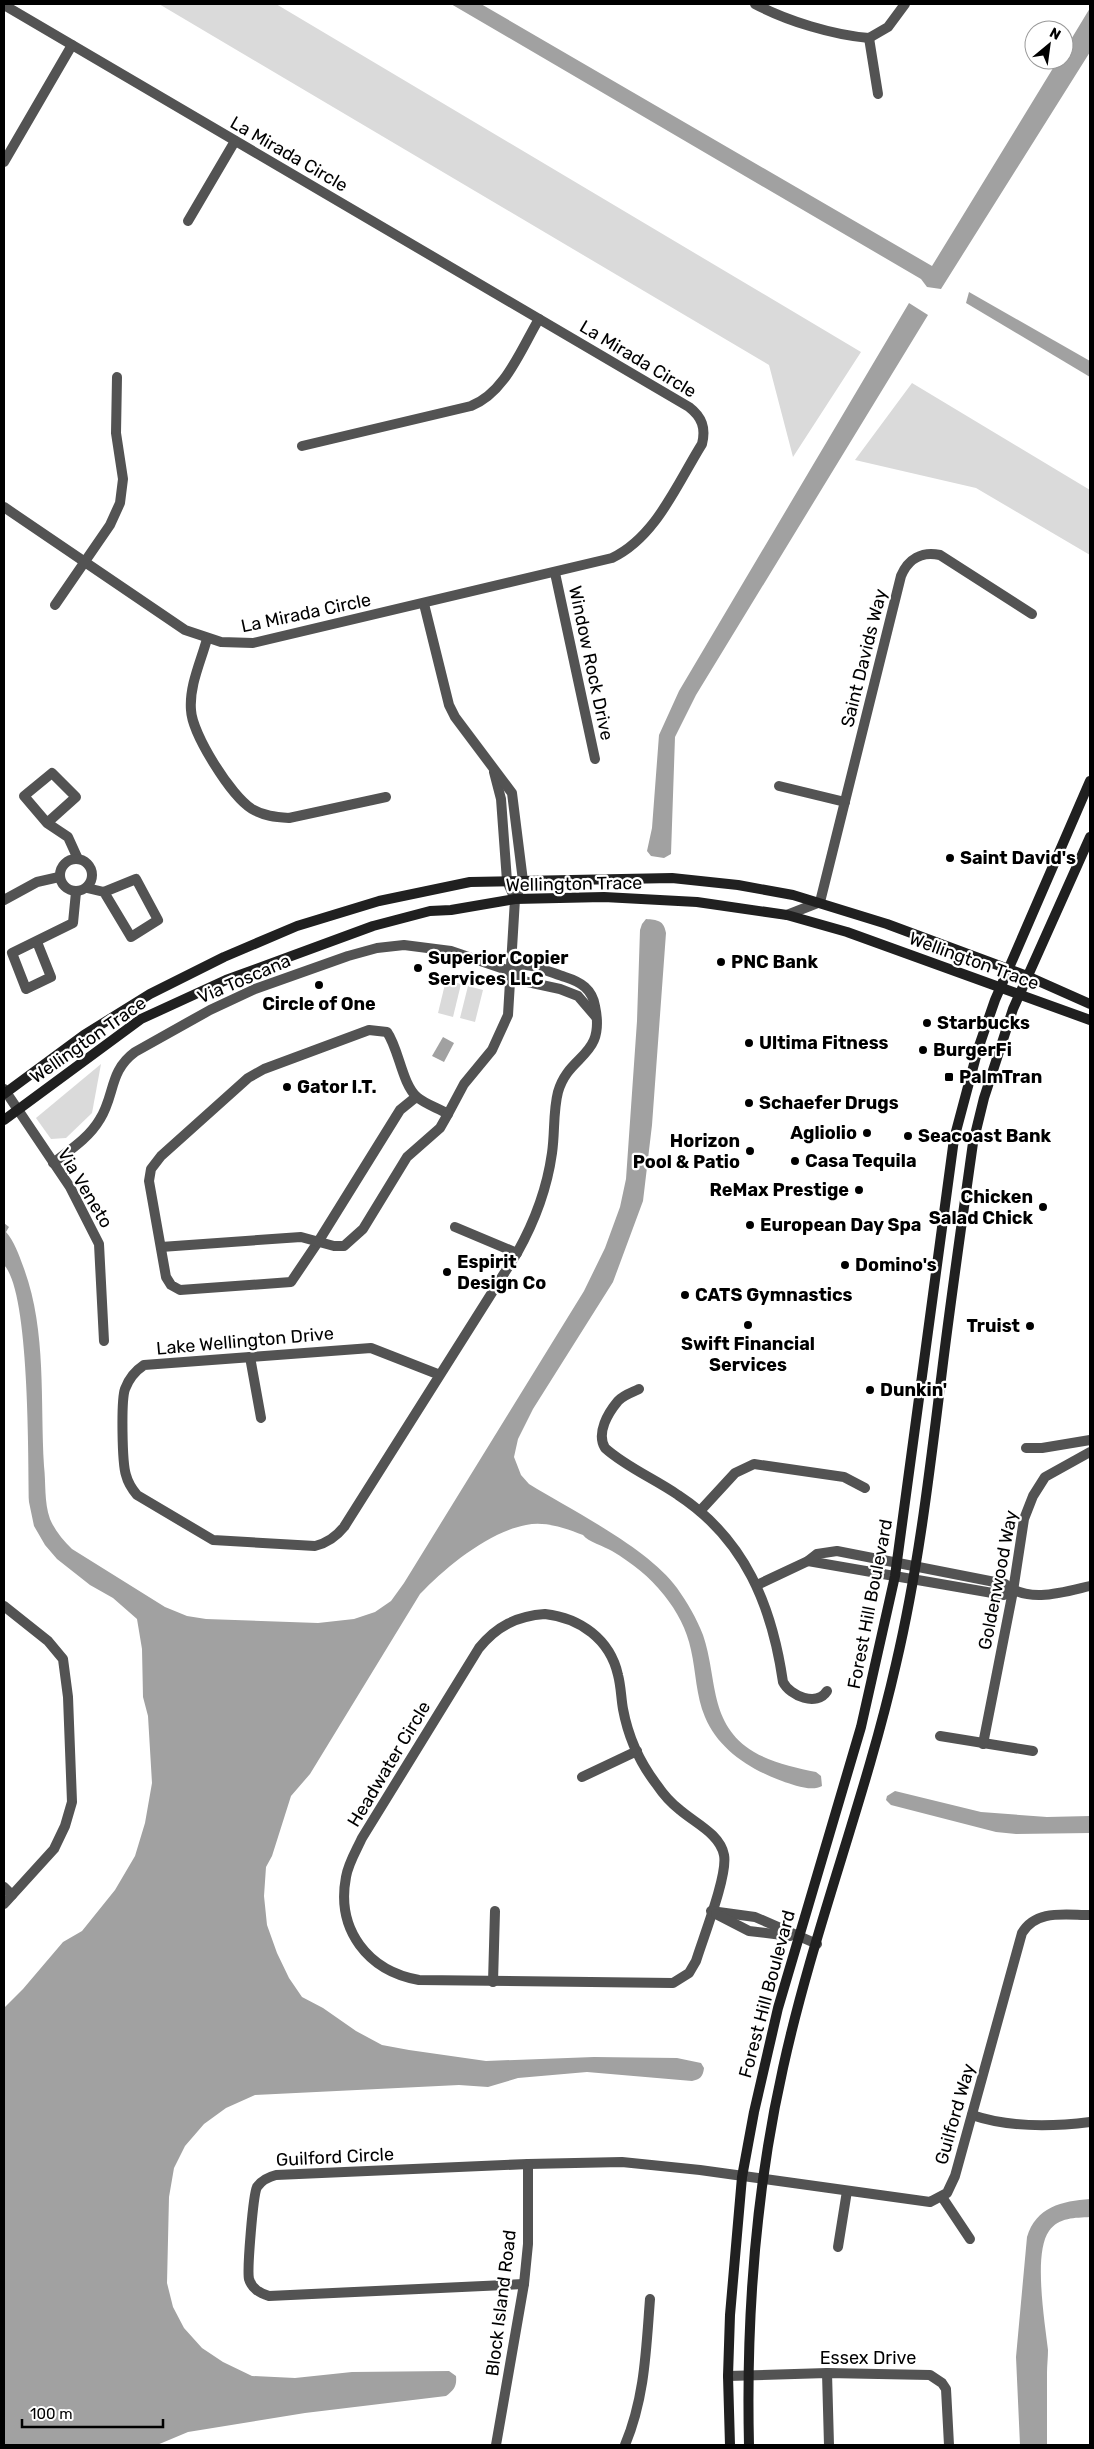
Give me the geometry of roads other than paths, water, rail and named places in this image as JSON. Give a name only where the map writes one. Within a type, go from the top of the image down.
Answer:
[{"type":"main road","name":"Forest Hill Boulevard","points":[[730,2445],[728,2376],[734,2252],[742,2177],[764,2062],[798,1937],[861,1727],[895,1576],[954,1139],[978,1049],[1000,989],[1086,799],[1090,781]]},
{"type":"main road","name":"Forest Hill Boulevard","points":[[750,2445],[748,2376],[753,2256],[762,2180],[783,2066],[880,1731],[914,1578],[926,1509],[973,1144],[997,1053],[1018,996],[1090,837]]},
{"type":"main road","name":"Wellington Trace","points":[[4,1092],[84,1035],[142,999],[224,957],[297,926],[379,901],[470,882],[672,878],[738,885],[820,902],[887,924],[1027,976],[1090,1004]]},
{"type":"main road","name":"Wellington Trace","points":[[4,1120],[142,1018],[226,980],[368,928],[430,911],[451,910],[515,899],[604,897],[697,902],[787,914],[847,932],[1018,996],[1090,1020]]},
{"type":"street","points":[[756,4],[773,13],[827,30],[869,38],[888,27],[905,4]]},
{"type":"street","name":"La Mirada Circle","points":[[4,5],[689,407],[699,417],[704,430],[702,444],[656,520],[637,542],[612,558],[253,643],[237,644],[207,639],[178,626],[4,507]]},
{"type":"street","points":[[869,38],[878,94]]},
{"type":"street","points":[[4,162],[72,45]]},
{"type":"street","points":[[188,221],[235,141]]},
{"type":"street","points":[[302,446],[471,406],[483,400],[499,386],[539,319]]},
{"type":"street","points":[[55,605],[114,518],[122,495],[123,479],[114,411],[117,378]]},
{"type":"street","name":"Saint Davids Way","points":[[820,902],[901,576],[908,564],[913,559],[926,554],[940,555],[1032,614]]},
{"type":"street","name":"Window Rock Drive","points":[[555,573],[595,759]]},
{"type":"street","points":[[161,1247],[272,1237],[301,1237],[334,1246],[344,1246],[363,1229],[407,1157],[440,1128],[464,1084],[492,1050],[503,1030],[509,1008],[515,899],[523,881],[512,793],[455,717],[449,705],[424,604]]},
{"type":"street","points":[[207,639],[191,694],[193,724],[199,737],[232,789],[247,805],[266,815],[289,818],[386,796]]},
{"type":"street","points":[[492,766],[501,799],[507,881],[515,899]]},
{"type":"street","points":[[47,823],[76,797],[52,773],[24,796],[47,823],[68,838],[78,859],[88,864],[92,873],[87,888]]},
{"type":"street","points":[[779,786],[845,802]]},
{"type":"street","points":[[78,859],[64,863],[60,877],[67,889],[76,892],[87,888],[104,892],[136,878],[158,920],[131,937],[104,892]]},
{"type":"street","points":[[4,900],[37,882],[60,877]]},
{"type":"street","points":[[38,942],[51,977],[26,990],[12,953],[38,942],[73,922],[76,892]]},
{"type":"street","points":[[787,914],[820,902]]},
{"type":"street","name":"Via Toscana","points":[[52,1163],[93,1130],[106,1106],[116,1072],[129,1056],[179,1026],[255,989],[348,956],[377,948],[404,945],[444,949],[510,971]]},
{"type":"street","name":"Lake Wellington Drive","points":[[440,1375],[371,1348],[144,1365],[136,1370],[130,1378],[123,1399],[125,1473],[130,1486],[137,1495],[213,1540],[308,1546],[322,1544],[334,1538],[344,1527],[440,1375],[517,1253],[537,1213],[548,1178],[556,1098],[560,1085],[567,1073],[592,1046],[597,1033],[598,1019],[594,997],[586,986],[568,978],[524,965],[510,971]]},
{"type":"street","points":[[510,971],[524,981],[560,989],[578,996],[598,1019]]},
{"type":"street","points":[[416,1097],[400,1110],[291,1282],[180,1290],[171,1285],[166,1277],[149,1181],[151,1169],[161,1156],[248,1078],[264,1069],[369,1030],[387,1032],[393,1041],[410,1088],[416,1097],[448,1114]]},
{"type":"street","name":"Via Veneto","points":[[4,1092],[18,1110],[83,1210],[99,1244],[104,1341]]},
{"type":"street","points":[[455,1227],[517,1253]]},
{"type":"street","points":[[250,1357],[261,1418]]},
{"type":"street","points":[[639,1389],[619,1400],[602,1429],[602,1442],[610,1452],[680,1496],[700,1512],[734,1548],[757,1585],[772,1622],[783,1682],[786,1688],[797,1696],[817,1700],[823,1697],[827,1691]]},
{"type":"street","points":[[1026,1448],[1048,1448],[1090,1440]]},
{"type":"street","name":"Goldenwood Way","points":[[982,1744],[1013,1591],[1024,1519],[1033,1496],[1045,1477],[1090,1452]]},
{"type":"street","points":[[700,1512],[735,1473],[754,1464],[844,1477],[865,1488]]},
{"type":"street","points":[[757,1585],[808,1561],[817,1554],[837,1552],[1005,1584],[1013,1591]]},
{"type":"street","points":[[808,1561],[1004,1595],[1013,1591],[1045,1595],[1090,1586]]},
{"type":"street","points":[[4,1606],[48,1641],[63,1659],[68,1697],[72,1802],[65,1826],[54,1849],[4,1904]]},
{"type":"street","name":"Headwater Circle","points":[[533,1615],[558,1616],[587,1628],[606,1647],[615,1664],[623,1708],[637,1751],[662,1792],[677,1808],[714,1836],[721,1846],[725,1865],[711,1911],[693,1967],[684,1977],[673,1983],[494,1982],[419,1980],[393,1973],[371,1958],[358,1943],[351,1931],[344,1904],[348,1870],[362,1838],[479,1648],[503,1626],[533,1615]]},
{"type":"street","points":[[940,1736],[1033,1751]]},
{"type":"street","points":[[582,1776],[637,1751]]},
{"type":"street","points":[[4,1887],[12,1895]]},
{"type":"street","points":[[494,1982],[495,1911]]},
{"type":"street","points":[[711,1911],[749,1931],[798,1937]]},
{"type":"street","points":[[711,1911],[755,1916],[817,1944]]},
{"type":"street","name":"Guilford Way","points":[[942,2197],[950,2187],[955,2176],[1022,1933],[1029,1923],[1040,1916],[1090,1915]]},
{"type":"street","points":[[972,2115],[1016,2124],[1044,2125],[1090,2122]]},
{"type":"street","name":"Guilford Circle","points":[[524,2284],[269,2296],[262,2294],[252,2284],[248,2270],[255,2192],[258,2185],[269,2177],[528,2164],[622,2162],[691,2169],[762,2180]]},
{"type":"street","name":"Block Island Road","points":[[496,2445],[524,2284],[529,2211],[528,2164]]},
{"type":"street","points":[[762,2180],[930,2202],[942,2197],[970,2239]]},
{"type":"street","points":[[838,2247],[847,2191]]},
{"type":"street","points":[[625,2445],[634,2425],[642,2392],[650,2299]]},
{"type":"street","points":[[826,2373],[829,2445]]},
{"type":"street","name":"Essex Drive","points":[[728,2376],[826,2373],[924,2374],[937,2378],[942,2383],[947,2396],[949,2445]]},
{"type":"place","name":"Saint David's","points":[[950,858]]},
{"type":"place","name":"PNC Bank","points":[[721,962]]},
{"type":"place","name":"Superior Copier Services LLC","points":[[418,968]]},
{"type":"place","name":"Circle of One","points":[[319,985]]},
{"type":"place","name":"Starbucks","points":[[927,1023]]},
{"type":"place","name":"Ultima Fitness","points":[[749,1043]]},
{"type":"place","name":"BurgerFi","points":[[923,1050]]},
{"type":"place","name":"PalmTran","points":[[949,1077]]},
{"type":"place","name":"Gator I.T.","points":[[287,1087]]},
{"type":"place","name":"Schaefer Drugs","points":[[749,1103]]},
{"type":"place","name":"Agliolio","points":[[867,1133]]},
{"type":"place","name":"Seacoast Bank","points":[[908,1136]]},
{"type":"place","name":"Horizon Pool & Patio","points":[[750,1151]]},
{"type":"place","name":"Casa Tequila","points":[[795,1161]]},
{"type":"place","name":"ReMax Prestige","points":[[859,1190]]},
{"type":"place","name":"Chicken Salad Chick","points":[[1043,1207]]},
{"type":"place","name":"European Day Spa","points":[[750,1225]]},
{"type":"place","name":"Domino's","points":[[845,1265]]},
{"type":"place","name":"Espirit Design Co","points":[[447,1272]]},
{"type":"place","name":"CATS Gymnastics","points":[[685,1295]]},
{"type":"place","name":"Swift Financial Services","points":[[748,1325]]},
{"type":"place","name":"Truist","points":[[1030,1326]]},
{"type":"place","name":"Dunkin'","points":[[870,1390]]}]
